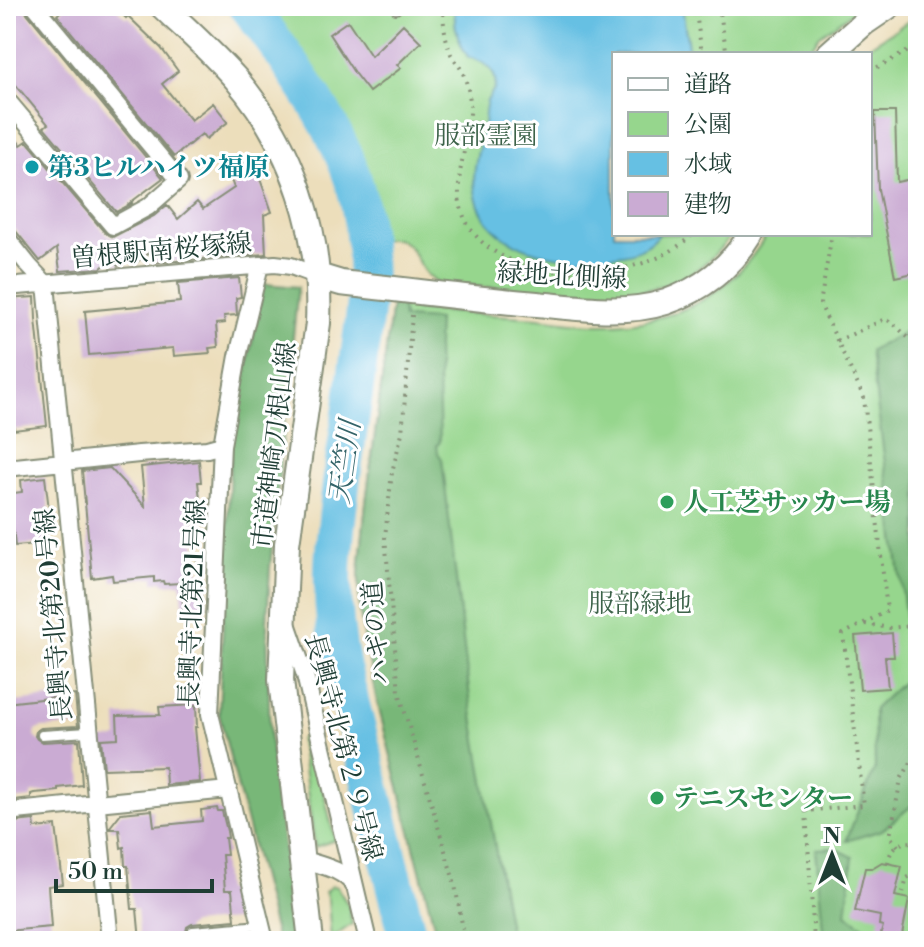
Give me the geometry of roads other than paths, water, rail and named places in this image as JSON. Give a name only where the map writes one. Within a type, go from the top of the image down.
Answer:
[{"type":"street","points":[[6,99],[113,226],[148,207],[179,180],[35,6]]},
{"type":"street","name":"市道神崎刀根山線","points":[[162,6],[237,81],[271,129],[299,187],[330,279],[318,323],[291,510],[281,680],[311,941]]},
{"type":"street","points":[[831,52],[889,6]]},
{"type":"street","name":"緑地北側線","points":[[330,279],[393,289],[575,308],[649,306],[678,297],[709,279],[731,260],[749,236]]},
{"type":"street","points":[[6,237],[46,284]]},
{"type":"street","name":"曽根駅南桜塚線","points":[[6,287],[284,264],[330,279]]},
{"type":"street","name":"長興寺北第21号線","points":[[260,265],[238,356],[222,445],[210,714],[263,933]]},
{"type":"street","name":"長興寺北第20号線","points":[[46,284],[110,941]]},
{"type":"street","points":[[6,468],[222,445]]},
{"type":"street","name":"長興寺北第２９号線","points":[[285,617],[305,675],[368,941]]},
{"type":"street","points":[[6,812],[228,790]]},
{"type":"street","name":"長興寺北第２９号線","points":[[301,859],[344,875],[356,888]]},
{"type":"lane","points":[[42,735],[88,732]]},
{"type":"lane","points":[[193,931],[263,933]]},
{"type":"water","points":[[455,6],[682,6],[689,52],[612,52],[612,236],[657,236],[652,242],[635,251],[581,258],[581,262],[576,262],[575,258],[523,247],[494,229],[477,199],[474,180],[486,105],[495,79],[489,67],[468,57],[464,51]]},
{"type":"waterway","name":"天竺川","points":[[248,6],[325,117],[348,165],[362,216],[367,293],[337,515],[333,565],[334,615],[342,668],[409,941]]},
{"type":"place","name":"第3ヒルハイツ福原","points":[[32,167]]},
{"type":"place","name":"人工芝サッカー場","points":[[667,502]]},
{"type":"place","name":"テニスセンター","points":[[657,798]]},
{"type":"park label","name":"服部霊園","points":[[486,135]]},
{"type":"park label","name":"服部緑地","points":[[640,603]]}]
